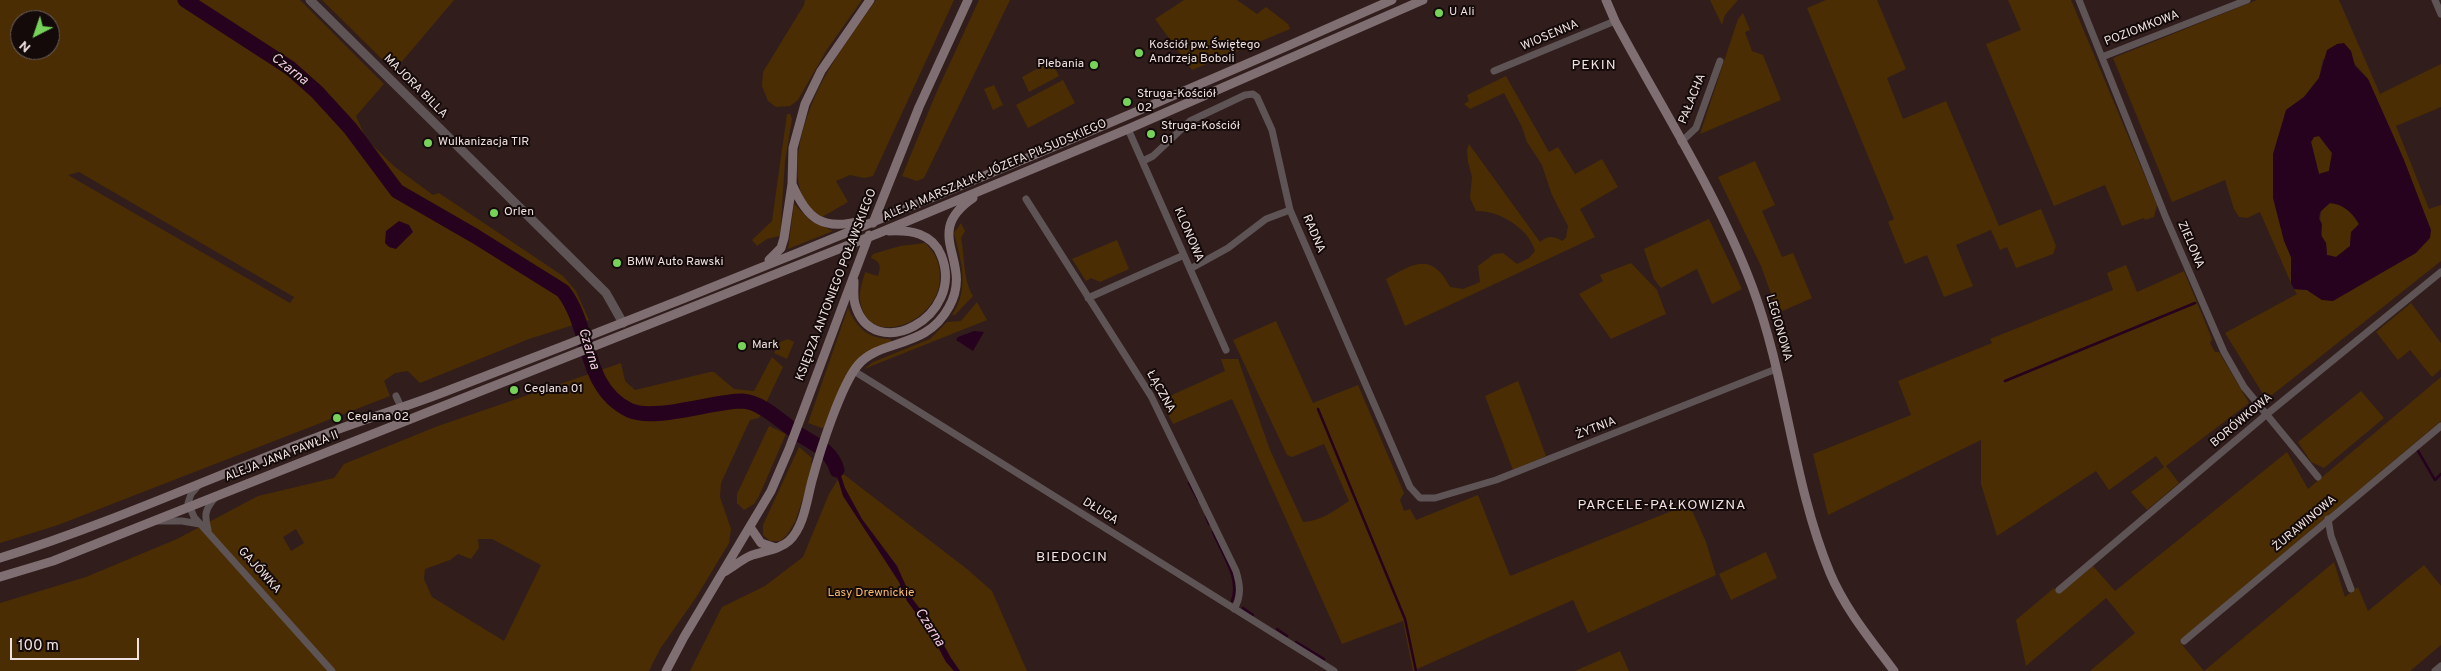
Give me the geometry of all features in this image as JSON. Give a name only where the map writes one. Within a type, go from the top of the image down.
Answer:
[{"type":"main road","points":[[761,266],[775,255],[784,238],[792,184],[796,135],[811,88],[820,71],[870,0]]},
{"type":"main road","points":[[956,26],[960,0]]},
{"type":"main road","name":"KSIĘDZA ANTONIEGO POŁAWSKIEGO","points":[[666,671],[720,574],[771,491],[789,449],[919,107],[968,0]]},
{"type":"main road","name":"ALEJA MARSZAŁKA JÓZEFA PIŁSUDSKIEGO","points":[[566,345],[1102,128],[1392,0]]},
{"type":"main road","name":"ALEJA MARSZAŁKA JÓZEFA PIŁSUDSKIEGO","points":[[572,355],[990,187],[1423,0]]},
{"type":"main road","name":"LEGIONOWA","points":[[1606,1],[1732,238],[1752,285],[1767,329],[1812,522],[1830,574],[1843,598],[1894,671]]},
{"type":"main road","points":[[792,184],[804,209],[822,222],[844,225],[890,214]]},
{"type":"main road","points":[[720,574],[749,556],[776,548],[790,540],[797,529],[816,465],[854,371],[864,360],[919,337],[942,319],[951,305],[956,288],[956,270],[947,229],[952,217],[962,206],[990,187]]},
{"type":"main road","points":[[854,274],[856,307],[865,321],[877,330],[892,332],[911,328],[924,320],[937,307],[944,291],[946,275],[942,258],[936,246],[928,238],[917,233],[896,231],[879,233]]},
{"type":"main road","name":"ALEJA JANA PAWŁA II","points":[[0,558],[88,529],[327,433],[566,345]]},
{"type":"main road","name":"ALEJA JANA PAWŁA II","points":[[0,577],[53,561],[187,506],[572,355]]},
{"type":"main road","points":[[750,527],[761,543],[776,548]]},
{"type":"street","name":"MAJORA BILLA","points":[[310,0],[606,293],[622,323]]},
{"type":"street","name":"ZIELONA","points":[[2079,0],[2166,218],[2224,352],[2244,387],[2318,477]]},
{"type":"street","name":"POZIOMKOWA","points":[[2102,56],[2247,0]]},
{"type":"street","points":[[2435,0],[2441,14]]},
{"type":"street","name":"WIOSENNA","points":[[1494,71],[1615,21]]},
{"type":"street","name":"PAŁACHA","points":[[1681,142],[1696,128],[1720,61]]},
{"type":"street","name":"RADNA","points":[[1143,161],[1153,156],[1197,116],[1253,94],[1257,96],[1272,130],[1290,210],[1410,487],[1420,498]]},
{"type":"street","name":"KLONOWA","points":[[1128,129],[1226,350]]},
{"type":"street","name":"ŁĄCZNA","points":[[1026,198],[1151,396],[1229,555],[1240,584],[1239,597],[1234,609]]},
{"type":"street","points":[[1190,269],[1228,248],[1266,219],[1290,210]]},
{"type":"street","points":[[1088,298],[1184,255]]},
{"type":"street","name":"BORÓWKOWA","points":[[2059,590],[2267,414],[2441,272]]},
{"type":"street","name":"ŻYTNIA","points":[[1420,498],[1435,498],[1496,480],[1776,369]]},
{"type":"street","name":"DŁUGA","points":[[854,371],[1334,671]]},
{"type":"street","points":[[396,396],[401,407]]},
{"type":"street","name":"ŻURAWINOWA","points":[[2184,641],[2441,426]]},
{"type":"street","points":[[187,506],[191,494],[200,484]]},
{"type":"street","points":[[209,533],[205,515],[206,509],[218,495]]},
{"type":"street","name":"GAJÓWKA","points":[[187,506],[200,524],[332,671]]},
{"type":"street","points":[[2328,519],[2332,536],[2351,589]]},
{"type":"street","points":[[149,522],[182,521],[200,524]]},
{"type":"street","points":[[2435,671],[2441,666]]},
{"type":"green space","points":[[0,0],[300,0],[384,84],[356,116],[366,139],[395,167],[433,195],[439,193],[563,276],[576,291],[589,320],[529,339],[420,383],[408,371],[395,373],[384,381],[390,396],[58,525],[0,543]],"holes":[[[79,172],[294,297],[290,303],[68,175]]]},
{"type":"green space","points":[[322,0],[454,0],[394,71]]},
{"type":"green space","points":[[805,0],[862,0],[826,51],[798,100],[790,106],[776,107],[768,101],[762,86],[763,72],[804,5]]},
{"type":"green space","points":[[876,0],[954,0],[873,176],[864,178],[850,175],[836,181],[848,202],[822,217],[808,205],[801,190],[798,172],[798,152],[802,132],[808,113],[823,80]]},
{"type":"green space","points":[[979,0],[1010,0],[924,178],[917,181],[902,176],[937,91]]},
{"type":"green space","points":[[1184,0],[1237,0],[1257,14],[1266,7],[1288,24],[1290,29],[1192,70],[1155,19]]},
{"type":"green space","points":[[1710,0],[1738,0],[1725,15],[1722,25]]},
{"type":"green space","points":[[1826,0],[1877,0],[1906,69],[1887,78],[1903,119],[1946,101],[1999,226],[2041,209],[2056,246],[2053,254],[2016,268],[2007,247],[2000,250],[1991,230],[1956,245],[1973,286],[1944,297],[1927,255],[1905,264],[1888,222],[1894,219],[1807,8]]},
{"type":"green space","points":[[2008,0],[2071,0],[2157,205],[2154,217],[2145,220],[2144,218],[2122,226],[2105,185],[2054,206],[1986,44],[2021,30]]},
{"type":"green space","points":[[2257,0],[2339,0],[2380,94],[2441,64],[2441,107],[2396,126],[2429,209],[2441,205],[2441,261],[2272,395],[2263,394],[2225,333],[2297,294],[2294,289],[2307,290],[2322,300],[2404,160],[2368,79],[2354,63],[2323,59],[2319,78],[2304,97],[2286,110],[2282,127],[2281,224],[2293,264],[2291,283],[2260,212],[2247,218],[2239,217],[2234,209],[2225,180],[2172,202],[2113,58]]},
{"type":"green space","points":[[1743,13],[1750,30],[1745,32],[1752,51],[1763,55],[1781,100],[1700,134],[1738,19]]},
{"type":"green space","points":[[1051,61],[1059,76],[1029,92],[1022,77]]},
{"type":"green space","points":[[1506,76],[1549,152],[1558,147],[1575,174],[1602,159],[1618,187],[1580,209],[1595,237],[1405,326],[1386,279],[1414,265],[1422,264],[1436,269],[1450,287],[1463,289],[1480,282],[1478,266],[1494,254],[1503,253],[1517,264],[1529,258],[1535,251],[1526,235],[1512,222],[1485,211],[1476,211],[1470,198],[1472,177],[1468,162],[1467,150],[1469,144],[1540,242],[1548,237],[1554,237],[1562,241],[1566,238],[1568,226],[1552,195],[1542,165],[1527,142],[1522,127],[1504,93],[1470,109],[1464,104],[1469,101],[1467,95]]},
{"type":"green space","points":[[1063,80],[1075,103],[1028,128],[1016,105]]},
{"type":"green space","points":[[994,85],[1003,105],[993,110],[984,89]]},
{"type":"green space","points":[[787,114],[790,114],[792,119],[785,161],[780,236],[767,239],[757,246],[752,240],[772,221]]},
{"type":"green space","points":[[2319,136],[2332,153],[2329,171],[2319,174],[2311,142],[2314,137]]},
{"type":"green space","points":[[1755,161],[1775,205],[1762,211],[1782,257],[1793,253],[1812,298],[1778,313],[1761,266],[1718,177]]},
{"type":"green space","points":[[2330,203],[2347,209],[2359,224],[2350,242],[2350,246],[2336,257],[2327,255],[2326,243],[2322,238],[2321,214],[2322,210]]},
{"type":"green space","points":[[794,204],[811,221],[833,231],[788,249]]},
{"type":"green space","points":[[1709,219],[1742,289],[1712,304],[1697,269],[1661,288],[1654,279],[1644,249]]},
{"type":"green space","points":[[961,223],[965,231],[961,238],[967,283],[973,296],[955,315],[952,315],[958,305],[962,285],[961,264],[954,233]]},
{"type":"green space","points":[[1117,240],[1129,269],[1100,282],[1091,278],[1086,281],[1072,259]]},
{"type":"green space","points":[[925,243],[932,250],[939,267],[940,277],[937,294],[928,308],[916,318],[902,325],[888,327],[875,324],[865,315],[860,299],[865,272],[878,276],[880,270],[877,261],[871,258],[873,254],[900,246]]},
{"type":"green space","points":[[1631,263],[1657,290],[1666,314],[1611,339],[1579,294],[1603,281],[1600,275]]},
{"type":"green space","points":[[2126,265],[2137,292],[2184,271],[2212,339],[2210,343],[2215,352],[2219,352],[2249,403],[2166,466],[2179,483],[2147,510],[2131,492],[2164,467],[2156,456],[2109,490],[2096,471],[1997,536],[1981,484],[1981,440],[1828,515],[1813,454],[1911,415],[1898,381],[1992,343],[1990,339],[2113,290],[2107,273]]},
{"type":"green space","points":[[977,302],[987,320],[864,369],[873,362],[930,339],[947,322],[961,321]]},
{"type":"green space","points":[[2411,303],[2441,343],[2441,369],[2432,377],[2410,350],[2398,360],[2376,332]]},
{"type":"green space","points":[[848,308],[855,321],[864,331],[875,337],[890,339],[893,343],[862,356],[825,429],[808,423]]},
{"type":"green space","points":[[1276,321],[1313,403],[1358,385],[1404,493],[1400,500],[1404,511],[1410,509],[1416,520],[1478,495],[1510,576],[1689,504],[1706,542],[1716,575],[1588,633],[1573,600],[1417,669],[1418,671],[1413,671],[1403,621],[1342,644],[1232,399],[1173,424],[1161,400],[1225,371],[1221,359],[1238,359],[1270,450],[1303,522],[1322,518],[1333,512],[1349,501],[1324,444],[1292,457],[1287,455],[1233,340]]},
{"type":"green space","points":[[788,339],[794,342],[787,359],[774,353],[780,342]]},
{"type":"green space","points":[[772,357],[783,367],[759,418],[750,420],[721,483],[720,497],[731,529],[729,543],[697,596],[660,649],[649,671],[0,671],[0,603],[86,577],[177,539],[258,496],[334,478],[344,464],[438,426],[621,363],[625,381],[635,390],[714,372],[734,389],[754,391]],"holes":[[[296,529],[304,543],[291,551],[283,537]],[[478,539],[492,539],[541,565],[504,641],[432,597],[424,579],[425,569],[450,560],[458,554],[471,559],[479,548]]]},
{"type":"green space","points":[[2441,377],[2441,421],[2179,641],[2204,671],[2090,671],[2135,633],[2106,598],[2026,666],[2016,620],[2054,588],[2059,594],[2093,566],[2115,591],[2287,452],[2308,489]]},
{"type":"green space","points":[[1518,381],[1546,456],[1513,470],[1485,396]]},
{"type":"green space","points":[[2361,391],[2384,418],[2324,468],[2311,462],[2298,442]]},
{"type":"green space","points":[[769,426],[786,434],[759,496],[754,504],[744,510],[737,503],[737,494]]},
{"type":"green space","points":[[799,447],[812,458],[811,463],[814,465],[795,522],[786,536],[780,541],[770,541],[763,535],[763,525]]},
{"type":"green space","name":"Lasy Drewnickie","points":[[842,473],[967,569],[992,591],[1027,671],[690,671],[722,607],[765,586],[803,557],[829,494]]},
{"type":"green space","points":[[1766,552],[1777,578],[1731,600],[1719,574]]},
{"type":"green space","points":[[2334,562],[2345,597],[2358,587],[2368,611],[2424,565],[2441,586],[2441,645],[2410,671],[2204,671]]},
{"type":"green space","points":[[1620,651],[1629,671],[1575,671]]},
{"type":"water","points":[[2344,43],[2351,51],[2355,66],[2368,79],[2404,160],[2431,230],[2430,238],[2416,253],[2333,301],[2322,300],[2307,290],[2294,289],[2291,283],[2291,257],[2284,241],[2273,198],[2273,154],[2286,110],[2304,97],[2319,78],[2327,50],[2337,44]],"holes":[[[2319,136],[2332,153],[2329,171],[2319,174],[2311,142],[2314,137]],[[2330,203],[2347,209],[2359,224],[2351,232],[2350,246],[2336,257],[2327,255],[2326,243],[2321,235],[2322,224],[2319,219],[2320,212]]]},
{"type":"water","points":[[399,221],[409,225],[413,232],[396,249],[389,247],[385,243],[386,231]]},
{"type":"water","points":[[974,331],[984,332],[973,351],[956,340],[958,337]]},
{"type":"water","points":[[829,450],[834,454],[845,488],[862,519],[897,566],[911,597],[935,629],[960,671],[954,671],[946,662],[930,632],[907,601],[899,582],[843,496],[833,463],[827,455]]},
{"type":"waterway","name":"Czarna","points":[[185,0],[290,68],[317,92],[350,128],[397,191],[475,236],[563,291],[579,322],[595,372],[603,387],[614,400],[629,410],[653,414],[730,402],[750,402],[765,409],[800,435],[823,449],[835,463],[837,470]]},
{"type":"waterway","points":[[2005,381],[2195,303]]},
{"type":"waterway","points":[[1318,409],[1405,619],[1416,671]]},
{"type":"waterway","points":[[2418,451],[2435,480],[2441,474]]},
{"type":"waterway","points":[[1189,483],[1198,500]]},
{"type":"waterway","points":[[1206,516],[1209,524]]},
{"type":"waterway","points":[[1213,532],[1232,575],[1234,584],[1232,601]]},
{"type":"waterway","points":[[1243,608],[1253,615]]},
{"type":"waterway","points":[[1277,629],[1287,636]]},
{"type":"waterway","points":[[1296,642],[1324,659]]},
{"type":"place","name":"U Ali","points":[[1439,13]]},
{"type":"place","name":"Kościół pw. Świętego Andrzeja Boboli","points":[[1139,53]]},
{"type":"place","name":"Plebania","points":[[1094,65]]},
{"type":"place","name":"Struga-Kościół 02","points":[[1127,102]]},
{"type":"place","name":"Struga-Kościół 01","points":[[1151,134]]},
{"type":"place","name":"Wulkanizacja TIR","points":[[428,143]]},
{"type":"place","name":"Orlen","points":[[494,213]]},
{"type":"place","name":"BMW Auto Rawski","points":[[617,263]]},
{"type":"place","name":"Mark","points":[[742,346]]},
{"type":"place","name":"Ceglana 01","points":[[514,390]]},
{"type":"place","name":"Ceglana 02","points":[[337,418]]},
{"type":"district","name":"PEKIN","points":[[1594,66]]},
{"type":"district","name":"PARCELE-PAŁKOWIZNA","points":[[1662,506]]},
{"type":"district","name":"BIEDOCIN","points":[[1072,558]]}]
